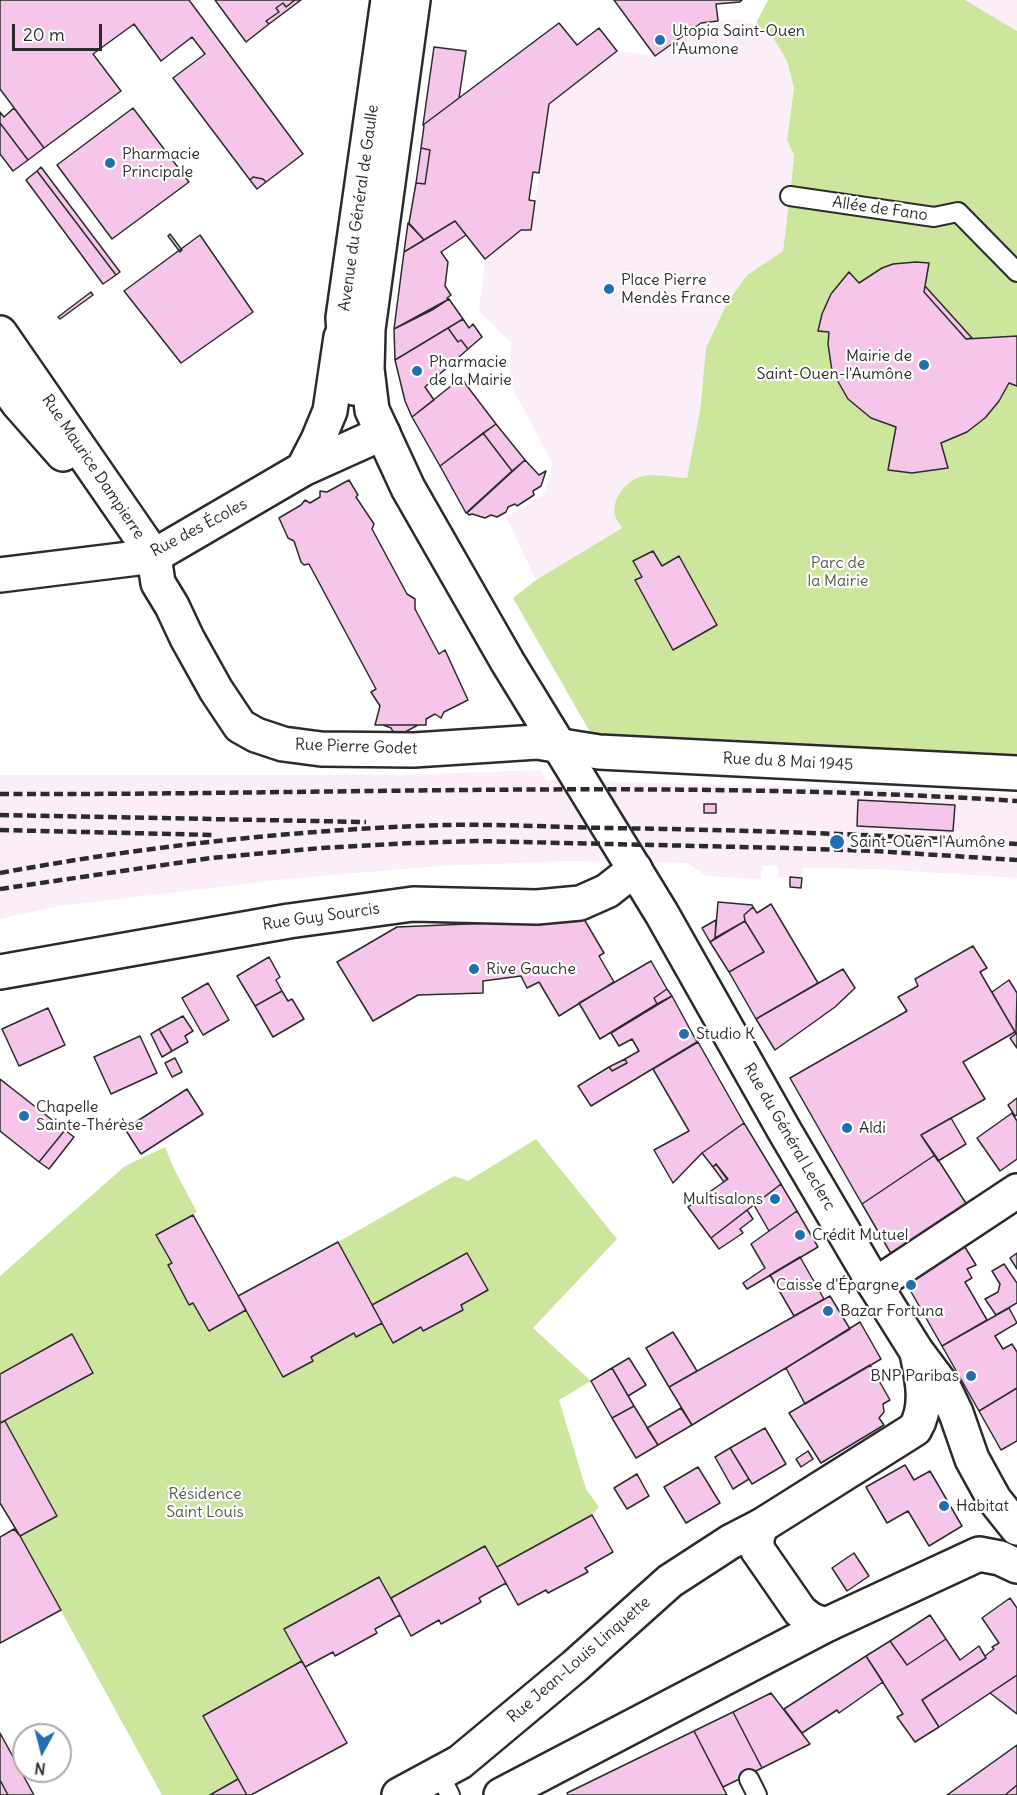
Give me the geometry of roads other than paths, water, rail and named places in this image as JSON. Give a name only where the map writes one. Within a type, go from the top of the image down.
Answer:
[{"type":"street","name":"Avenue du Général de Gaulle","points":[[388,0],[343,318],[345,361],[355,390],[377,422],[408,489],[507,661],[560,745]]},
{"type":"street","name":"Avenue du Général de Gaulle","points":[[377,422],[367,369],[368,329],[413,0]]},
{"type":"street","points":[[303,469],[330,411],[343,318]]},
{"type":"street","name":"Rue Maurice Dampierre","points":[[0,333],[154,556]]},
{"type":"street","name":"Rue Maurice Dampierre","points":[[0,378],[18,403],[154,556]]},
{"type":"street","name":"Rue des Écoles","points":[[0,574],[154,556],[303,469],[377,422]]},
{"type":"street","name":"Rue Pierre Godet","points":[[154,556],[158,583],[216,690],[240,726],[256,735],[297,746],[369,750],[414,750],[537,742],[560,745]]},
{"type":"street","name":"Rue du 8 Mai 1945","points":[[560,745],[599,752],[1017,773]]},
{"type":"street","name":"Rue du Général Leclerc","points":[[560,745],[635,869],[875,1285],[916,1352],[944,1388],[956,1413],[972,1458],[994,1499],[1017,1528]]},
{"type":"street","name":"Rue Guy Sourcis","points":[[0,972],[289,921],[413,904],[537,907],[580,903],[607,891],[635,869]]},
{"type":"street","points":[[875,1285],[1017,1191]]},
{"type":"street","points":[[912,1432],[919,1423],[923,1399],[922,1375],[916,1352]]},
{"type":"street","points":[[912,1432],[942,1438],[972,1458]]},
{"type":"street","name":"Rue Jean-Louis Linquette","points":[[399,1795],[444,1784],[460,1762],[575,1666],[670,1581],[912,1432]]},
{"type":"street","points":[[979,1554],[992,1532],[994,1499]]},
{"type":"street","points":[[761,1526],[757,1538],[758,1549],[785,1590],[808,1619],[828,1624]]},
{"type":"street","points":[[501,1795],[828,1624],[979,1554],[997,1548],[1017,1551]]},
{"type":"street","points":[[979,1554],[1000,1558],[1017,1566]]},
{"type":"lane","name":"Allée de Fano","points":[[790,196],[934,217],[958,212],[1017,272]]},
{"type":"railway","points":[[0,794],[636,789],[890,794],[1017,801]]},
{"type":"railway","points":[[0,815],[366,822]]},
{"type":"railway","points":[[0,873],[55,863],[220,841],[331,831],[443,825],[812,833],[1017,844]]},
{"type":"railway","points":[[0,830],[214,835]]},
{"type":"railway","points":[[0,889],[211,858],[321,848],[476,841],[874,851],[1017,860]]},
{"type":"place","name":"Utopia Saint-Ouen l'Aumone","points":[[660,40]]},
{"type":"place","name":"Pharmacie Principale","points":[[110,163]]},
{"type":"place","name":"Place Pierre Mendès France","points":[[609,289]]},
{"type":"place","name":"Mairie de Saint-Ouen-l'Aumône","points":[[924,365]]},
{"type":"place","name":"Pharmacie de la Mairie","points":[[417,371]]},
{"type":"place","name":"Saint-Ouen-l'Aumône","points":[[837,842]]},
{"type":"place","name":"Rive Gauche","points":[[474,969]]},
{"type":"place","name":"Studio K","points":[[684,1034]]},
{"type":"place","name":"Chapelle Sainte-Thérèse","points":[[24,1116]]},
{"type":"place","name":"Aldi","points":[[847,1128]]},
{"type":"place","name":"Multisalons","points":[[775,1199]]},
{"type":"place","name":"Crédit Mutuel","points":[[800,1235]]},
{"type":"place","name":"Caisse d'Épargne","points":[[911,1285]]},
{"type":"place","name":"Bazar Fortuna","points":[[828,1311]]},
{"type":"place","name":"BNP Paribas","points":[[971,1376]]},
{"type":"place","name":"Habitat","points":[[944,1506]]},
{"type":"park label","name":"Parc de la Mairie","points":[[838,572]]},
{"type":"park label","name":"Résidence Saint Louis","points":[[205,1503]]}]
